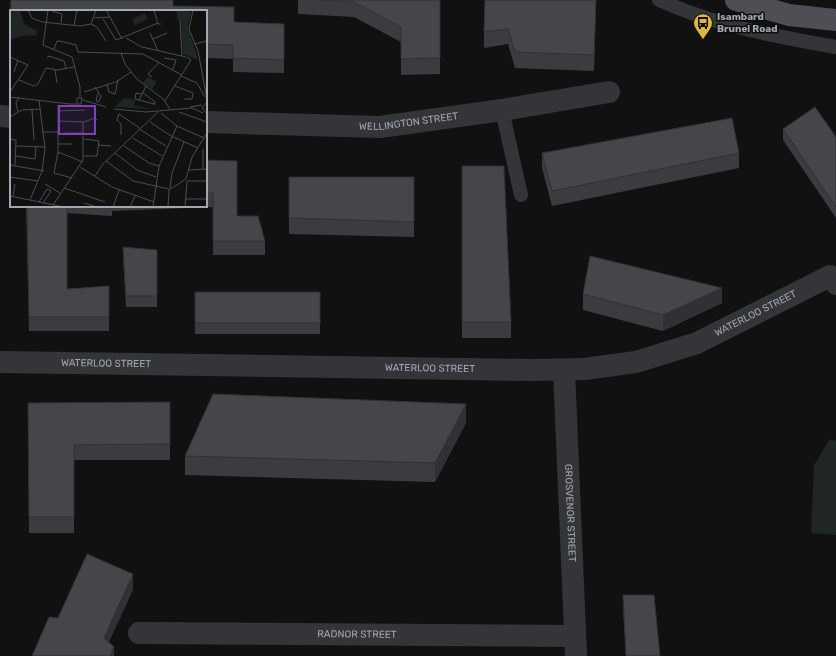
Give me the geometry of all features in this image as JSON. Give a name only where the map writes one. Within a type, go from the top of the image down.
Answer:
[{"type":"main road","points":[[736,0],[789,15],[836,20]]},
{"type":"street","name":"WELLINGTON STREET","points":[[207,122],[380,127],[502,110],[609,92]]},
{"type":"street","points":[[0,116],[10,117]]},
{"type":"street","name":"WATERLOO STREET","points":[[0,362],[564,370],[584,369],[636,362],[698,343],[830,276],[836,284]]},
{"type":"street","name":"GROSVENOR STREET","points":[[564,370],[576,646]]},
{"type":"street","name":"RADNOR STREET","points":[[139,633],[576,646]]},
{"type":"lane","points":[[659,0],[712,21],[770,35],[836,47]]},
{"type":"lane","points":[[502,110],[521,195]]},
{"type":"shaded area","points":[[830,439],[836,441],[836,535],[811,533],[814,465]]},
{"type":"building","points":[[11,0],[173,0],[173,6],[234,7],[234,22],[284,24],[284,60],[233,58],[233,45],[207,44],[207,10],[11,10]]},
{"type":"building","points":[[322,0],[440,0],[440,58],[401,59],[401,27],[354,2]]},
{"type":"building","points":[[485,0],[596,0],[594,55],[515,52],[508,29],[484,32]]},
{"type":"building","points":[[815,107],[836,137],[836,207],[783,129]]},
{"type":"building","points":[[732,118],[739,153],[552,191],[542,153]]},
{"type":"building","points":[[207,160],[237,161],[237,216],[258,216],[265,241],[213,241],[213,193],[207,193]]},
{"type":"building","points":[[462,166],[504,166],[511,322],[462,322]]},
{"type":"building","points":[[289,177],[414,177],[414,222],[289,218]]},
{"type":"building","points":[[27,207],[67,207],[67,289],[109,286],[109,317],[29,317]]},
{"type":"building","points":[[123,247],[157,250],[157,296],[126,296]]},
{"type":"building","points":[[590,256],[722,288],[663,315],[583,294]]},
{"type":"building","points":[[195,292],[320,292],[320,323],[195,323]]},
{"type":"building","points":[[213,394],[466,404],[435,463],[185,456]]},
{"type":"building","points":[[170,402],[170,444],[74,445],[74,517],[29,517],[28,403]]},
{"type":"building","points":[[87,554],[133,574],[104,638],[114,647],[110,656],[32,656],[49,617],[58,618]]},
{"type":"building","points":[[623,595],[654,595],[660,656],[626,656]]},
{"type":"place","name":"Isambard Brunel Road","points":[[703,40]]}]
